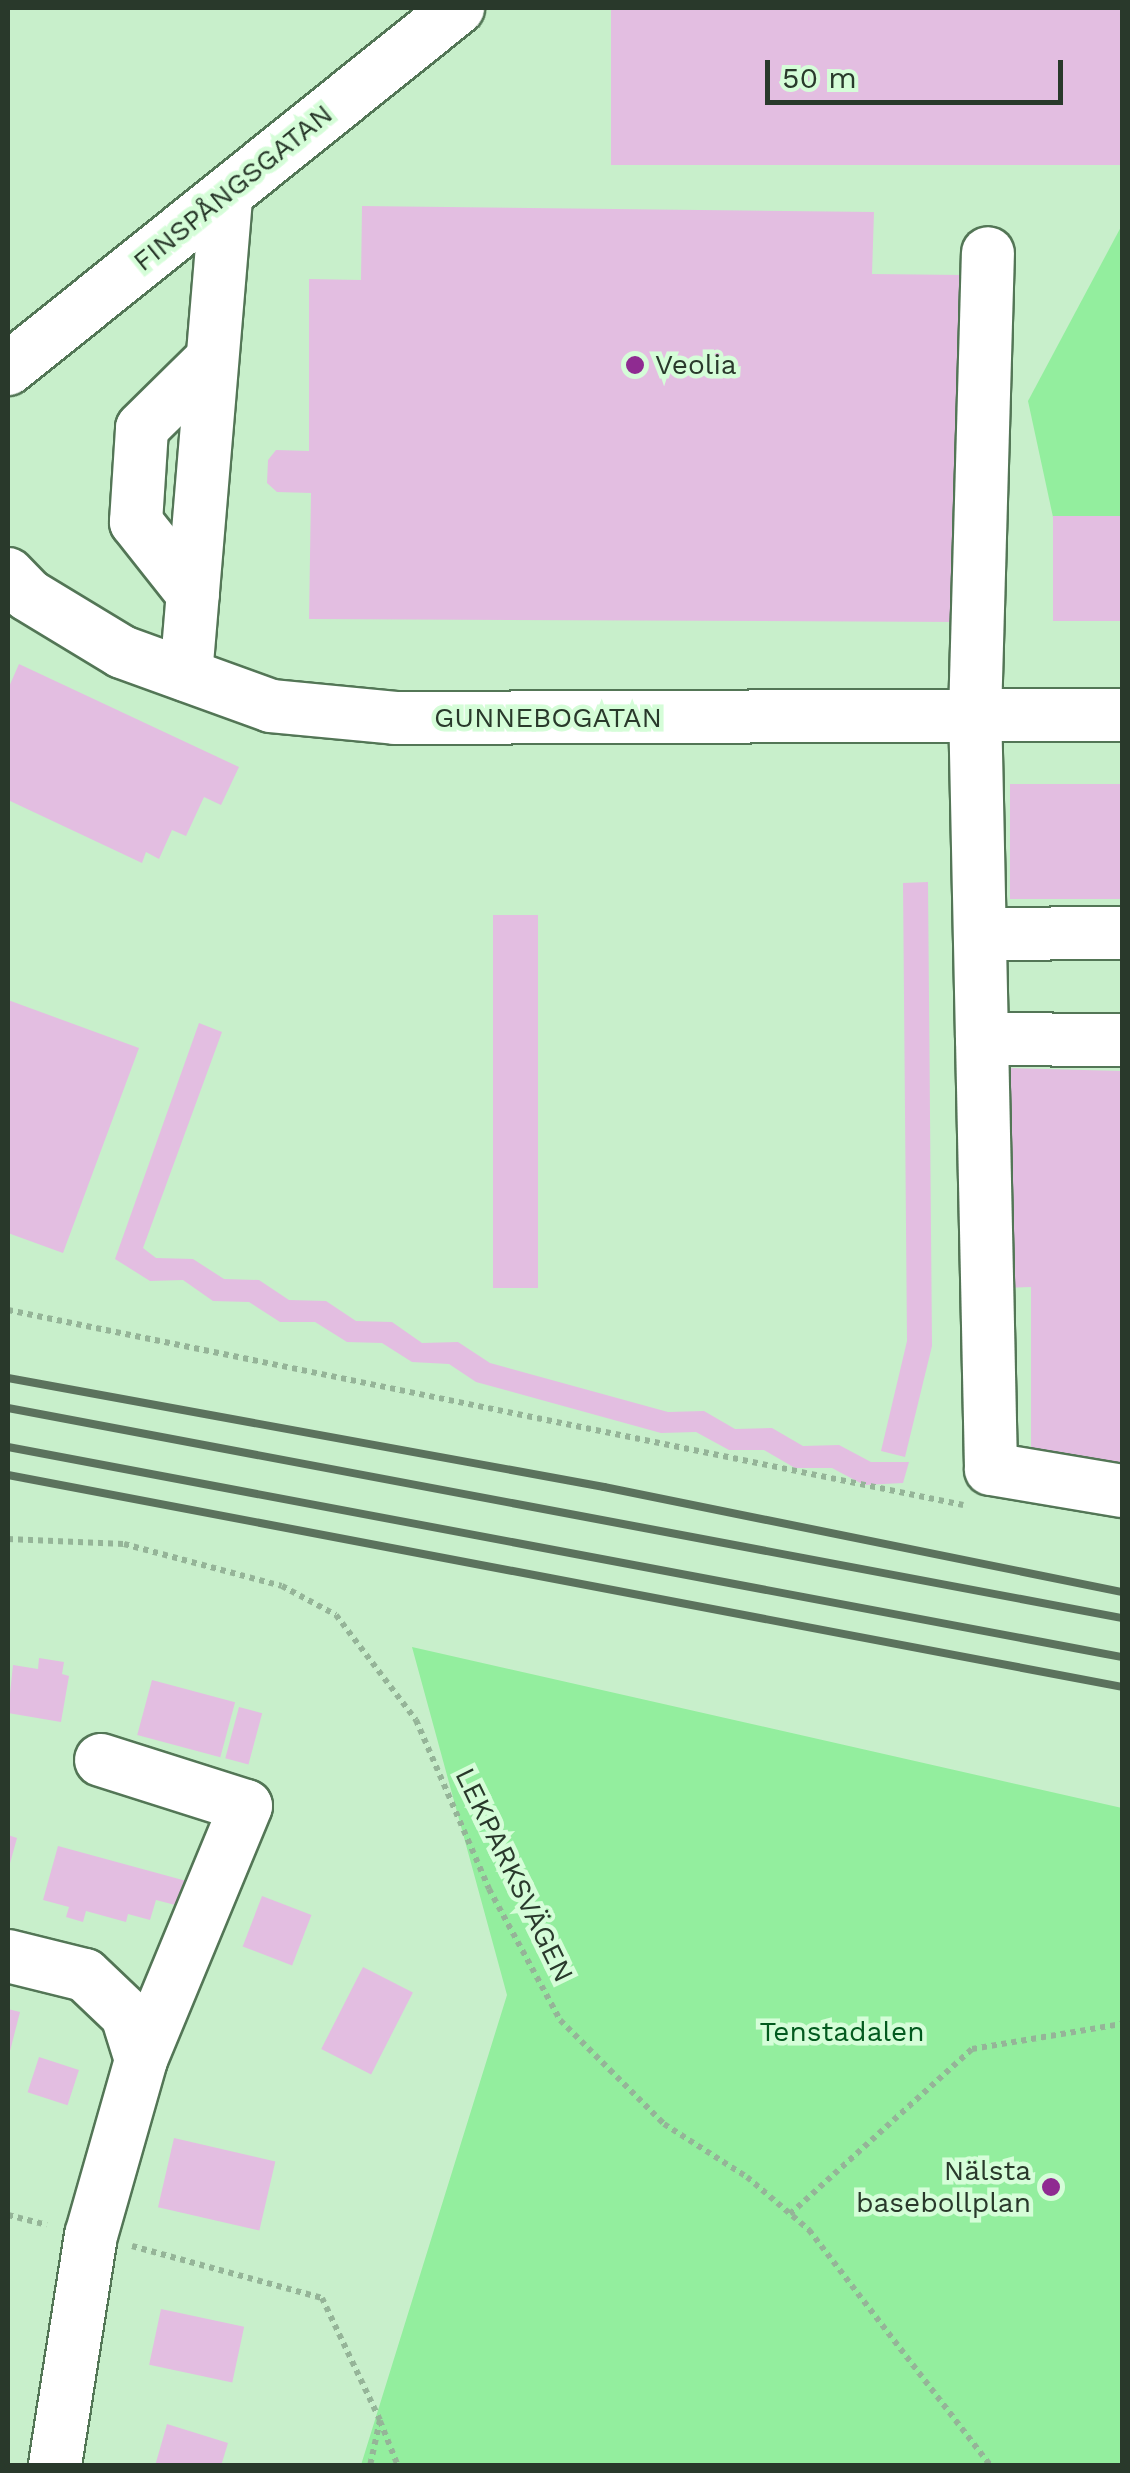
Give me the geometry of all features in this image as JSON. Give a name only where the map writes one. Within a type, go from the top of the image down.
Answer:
[{"type":"street","name":"FINSPÅNGSGATAN","points":[[8,369],[458,8]]},
{"type":"street","points":[[186,676],[226,194]]},
{"type":"street","points":[[988,253],[976,716],[991,1469],[1122,1491]]},
{"type":"street","name":"GUNNEBOGATAN","points":[[8,574],[28,595],[122,652],[270,706],[396,718],[1122,715]]},
{"type":"street","points":[[980,934],[1122,933]]},
{"type":"street","points":[[982,1039],[1122,1040]]},
{"type":"street","points":[[55,2466],[91,2235],[141,2060],[246,1806],[101,1760]]},
{"type":"street","points":[[8,1956],[85,1976],[127,2015],[141,2060]]},
{"type":"path","points":[[8,1310],[719,1460],[976,1507]]},
{"type":"path","name":"LEKPARKSVÄGEN","points":[[8,1539],[124,1544],[282,1586],[336,1615],[416,1720],[488,1889],[560,2020],[664,2124],[790,2214],[991,2466]]},
{"type":"path","points":[[790,2214],[972,2048],[1122,2024]]},
{"type":"path","points":[[8,2215],[322,2298],[398,2466]]},
{"type":"path","points":[[370,2466],[380,2420]]},
{"type":"green space","points":[[1122,225],[1122,516],[1053,517],[1028,401]]},
{"type":"green space","name":"Tenstadalen","points":[[412,1647],[1122,1808],[1122,2465],[361,2465],[507,1995]]},
{"type":"building","points":[[611,8],[1122,8],[1122,165],[611,165]]},
{"type":"building","name":"Veolia","points":[[362,206],[874,212],[872,274],[962,275],[958,622],[309,619],[311,493],[277,492],[267,483],[268,460],[276,450],[309,451],[309,279],[361,280]]},
{"type":"building","points":[[1053,516],[1122,516],[1122,621],[1053,621]]},
{"type":"building","points":[[19,664],[239,767],[221,805],[204,797],[186,836],[172,830],[159,859],[146,852],[142,863],[8,800],[8,689]]},
{"type":"building","points":[[1010,784],[1122,784],[1122,899],[1010,899]]},
{"type":"building","points":[[928,882],[932,1346],[905,1457],[881,1451],[907,1341],[903,883]]},
{"type":"building","points":[[493,915],[538,915],[538,1288],[493,1288]]},
{"type":"building","points":[[8,1000],[139,1048],[63,1253],[8,1233]]},
{"type":"building","points":[[199,1023],[222,1032],[143,1248],[156,1258],[193,1259],[224,1279],[259,1280],[289,1300],[326,1301],[356,1321],[392,1322],[422,1343],[458,1342],[490,1363],[668,1412],[704,1411],[735,1429],[772,1428],[803,1446],[839,1445],[871,1462],[909,1462],[903,1483],[864,1485],[832,1468],[795,1468],[764,1450],[729,1450],[696,1432],[661,1433],[476,1382],[449,1364],[412,1362],[382,1343],[347,1342],[315,1322],[280,1322],[249,1302],[213,1301],[183,1280],[150,1281],[115,1259]]},
{"type":"building","points":[[1005,1068],[1122,1071],[1122,1465],[1031,1469],[1031,1287],[1004,1288]]},
{"type":"building","points":[[39,1658],[64,1662],[62,1674],[69,1676],[61,1722],[8,1713],[13,1665],[38,1669]]},
{"type":"building","points":[[152,1680],[235,1702],[220,1757],[137,1735]]},
{"type":"building","points":[[239,1707],[262,1713],[248,1764],[225,1758]]},
{"type":"building","points":[[8,1835],[17,1838],[9,1867],[8,1867]]},
{"type":"building","points":[[58,1846],[190,1882],[183,1907],[156,1900],[150,1920],[128,1914],[126,1922],[86,1911],[83,1922],[66,1917],[69,1907],[43,1900]]},
{"type":"building","points":[[262,1896],[311,1915],[292,1965],[243,1946]]},
{"type":"building","points":[[363,1967],[413,1992],[371,2074],[321,2049]]},
{"type":"building","points":[[8,2009],[20,2012],[9,2055],[8,2054]]},
{"type":"building","points":[[39,2057],[79,2070],[68,2105],[28,2092]]},
{"type":"building","points":[[174,2138],[275,2161],[259,2231],[158,2207]]},
{"type":"building","points":[[161,2309],[244,2327],[232,2382],[149,2365]]},
{"type":"building","points":[[167,2424],[228,2443],[221,2466],[155,2466]]},
{"type":"railway","points":[[8,1378],[604,1487],[1122,1592]]},
{"type":"railway","points":[[8,1408],[1122,1618]]},
{"type":"railway","points":[[8,1447],[1122,1657]]},
{"type":"railway","points":[[8,1475],[1122,1687]]},
{"type":"place","name":"Veolia","points":[[635,365]]},
{"type":"place","name":"Nälsta basebollplan","points":[[1051,2187]]}]
